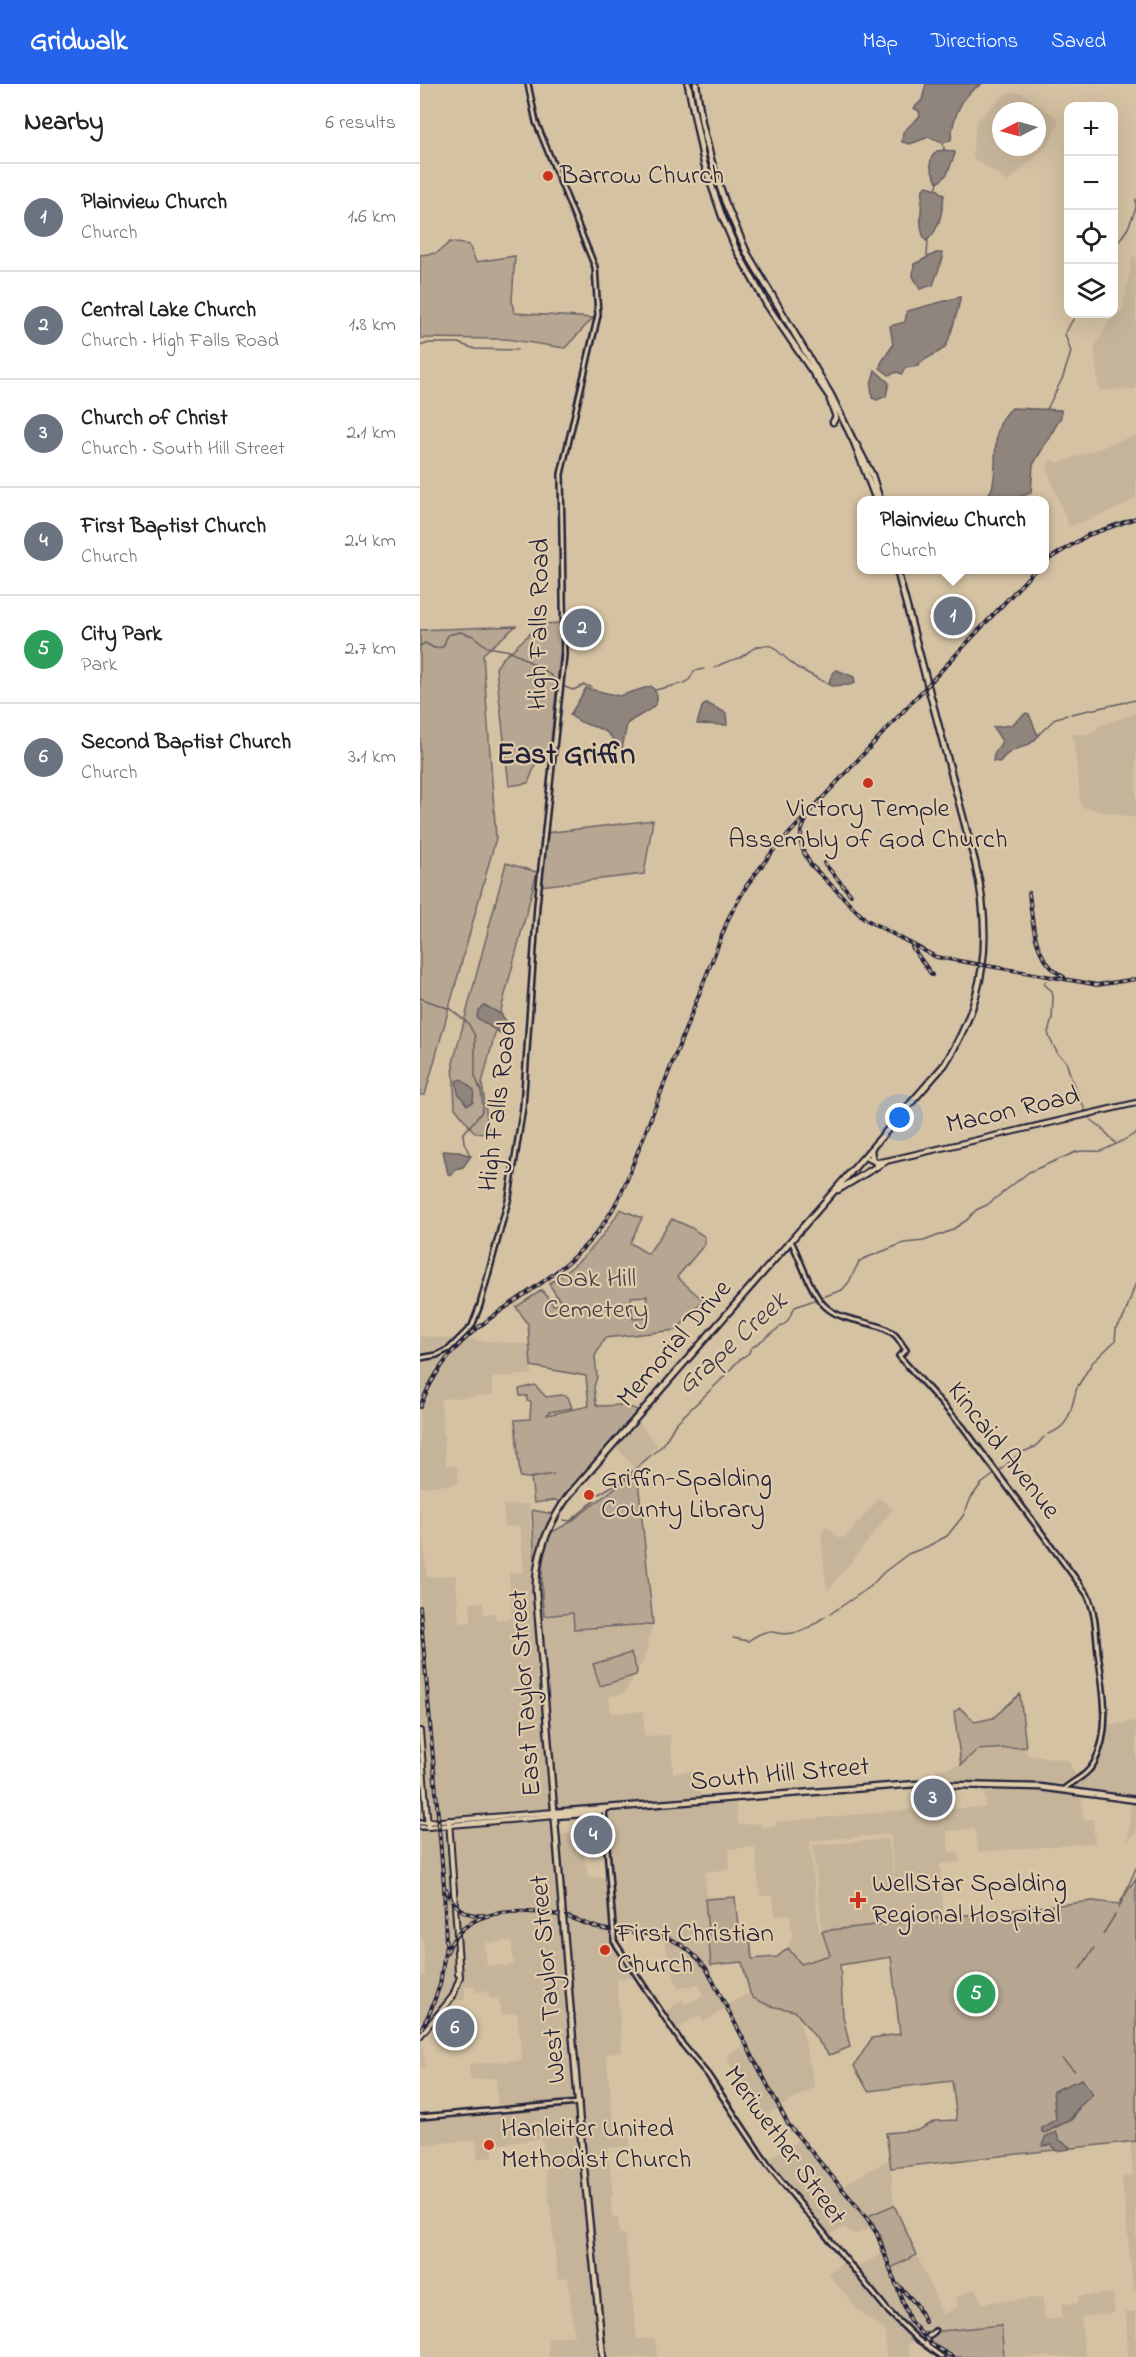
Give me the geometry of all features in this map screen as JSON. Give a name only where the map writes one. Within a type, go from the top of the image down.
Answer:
[{"type":"main road","points":[[688,84],[704,163],[736,249],[767,305],[831,401],[854,442],[876,496]]},
{"type":"main road","points":[[695,84],[712,163],[725,202],[747,253],[831,395],[836,414],[833,422]]},
{"type":"main road","points":[[854,442],[859,446],[877,489],[878,496]]},
{"type":"main road","points":[[858,454],[877,489]]},
{"type":"main road","name":"Memorial Drive","points":[[537,1570],[547,1530],[569,1495],[945,1064],[957,1045],[970,1016],[984,965],[986,935],[984,904],[975,862],[898,574]]},
{"type":"main road","name":"Macon Road","points":[[886,1161],[1136,1103]]},
{"type":"main road","points":[[871,1150],[872,1158],[877,1164]]},
{"type":"main road","points":[[865,1157],[877,1164]]},
{"type":"main road","points":[[835,1191],[877,1164],[886,1161]]},
{"type":"main road","name":"East Taylor Street","points":[[537,1570],[536,1592],[555,1814]]},
{"type":"main road","points":[[420,1731],[428,1824]]},
{"type":"main road","name":"South Hill Street","points":[[428,1824],[555,1814],[598,1808],[916,1784],[1036,1786],[1136,1800]]},
{"type":"main road","name":"West Taylor Street","points":[[555,1814],[603,2357]]},
{"type":"main road","points":[[420,2036],[453,1996],[459,1983],[458,1936],[449,1823]]},
{"type":"main road","points":[[458,1936],[459,1983]]},
{"type":"street","name":"High Falls Road","points":[[420,1358],[437,1355],[449,1349],[468,1331],[480,1305],[505,1215],[522,1117],[537,905],[563,665],[561,474],[565,447],[595,331],[598,311],[595,267],[536,122],[528,84]]},
{"type":"street","name":"Kincaid Avenue","points":[[791,1241],[819,1299],[828,1309],[897,1336],[906,1350],[899,1356],[963,1427],[1072,1573],[1092,1604],[1103,1688],[1104,1712],[1100,1749],[1088,1773],[1064,1790]]},
{"type":"street","name":"Meriwether Street","points":[[604,1809],[614,1941],[683,2045],[708,2075],[768,2165],[889,2312],[927,2347],[942,2357]]},
{"type":"street","points":[[420,1822],[428,1824]]},
{"type":"street","points":[[420,1827],[428,1824]]},
{"type":"street","points":[[420,2117],[579,2103]]},
{"type":"street","points":[[927,2347],[927,2338],[935,2331]]},
{"type":"shaded area","points":[[926,84],[982,84],[963,100],[956,115],[951,140],[944,143],[929,137],[910,144],[902,142],[903,132],[920,116],[919,111],[914,108],[922,100]]},
{"type":"shaded area","points":[[1012,92],[1024,94],[1035,102],[997,102]]},
{"type":"shaded area","points":[[992,107],[992,156],[1036,156],[1008,182],[972,157],[976,122]]},
{"type":"shaded area","points":[[1046,110],[1059,120],[1046,147]]},
{"type":"shaded area","points":[[937,151],[955,152],[955,154],[947,174],[938,183],[930,163]]},
{"type":"shaded area","points":[[927,186],[937,189],[944,195],[937,226],[926,241],[923,236],[921,216],[923,189]]},
{"type":"shaded area","points":[[936,253],[942,253],[943,258],[933,285],[920,289],[913,276],[914,264]]},
{"type":"shaded area","points":[[1136,256],[1136,389],[1099,390],[1094,348],[1111,318],[1118,318],[1118,313],[1123,310],[1132,258]]},
{"type":"shaded area","points":[[960,297],[952,330],[945,347],[918,366],[905,368],[902,374],[897,372],[889,375],[880,368],[893,345],[890,326],[905,322],[907,311]]},
{"type":"shaded area","points":[[875,370],[889,383],[886,396],[877,400],[872,398],[871,384]]},
{"type":"shaded area","points":[[1012,408],[1061,410],[1061,417],[1033,465],[1031,493],[1022,496],[987,496],[994,478],[997,435],[1004,416]]},
{"type":"shaded area","points":[[1136,435],[1136,497],[1121,507],[1069,527],[1047,470],[1050,459],[1059,463]]},
{"type":"shaded area","points":[[837,670],[854,677],[855,683],[831,686],[829,682],[833,672]]},
{"type":"shaded area","points":[[651,686],[656,693],[655,704],[627,724],[622,749],[619,749],[608,734],[602,730],[584,724],[570,715],[586,688],[619,696]]},
{"type":"shaded area","points":[[706,703],[726,713],[727,725],[697,724],[702,707]]},
{"type":"shaded area","points":[[1026,713],[1029,714],[1038,736],[1030,744],[1008,753],[1000,762],[993,761],[1002,741],[993,727],[1011,725]]},
{"type":"shaded area","points":[[1136,713],[1136,818],[1081,807],[1073,734],[1091,734],[1101,725]]},
{"type":"shaded area","points":[[484,1005],[501,1014],[506,1021],[504,1030],[500,1033],[477,1018],[478,1011]]},
{"type":"shaded area","points":[[461,1079],[474,1090],[473,1102],[467,1105],[458,1093],[456,1081]]},
{"type":"shaded area","points":[[443,1151],[459,1152],[471,1156],[463,1167],[456,1169],[451,1175],[448,1174]]},
{"type":"shaded area","points":[[420,1336],[530,1344],[532,1374],[492,1378],[493,1395],[441,1399],[446,1466],[457,1466],[459,1484],[420,1487]]},
{"type":"shaded area","points":[[637,1420],[657,1445],[637,1471],[614,1445]]},
{"type":"shaded area","points":[[879,1498],[893,1509],[827,1592],[821,1535],[826,1526],[839,1538],[846,1537]]},
{"type":"shaded area","points":[[529,1504],[537,1616],[573,1613],[575,1629],[653,1624],[643,1661],[624,1694],[609,1696],[611,1713],[643,1711],[645,1736],[670,1735],[673,1773],[700,1771],[701,1801],[735,1797],[738,1825],[760,1823],[761,1827],[776,1826],[776,1822],[916,1809],[914,1783],[938,1783],[937,1770],[961,1765],[977,1750],[1026,1747],[1027,1755],[1068,1760],[1077,1778],[1092,1767],[1100,1748],[1104,1725],[1136,1721],[1136,1833],[1128,1841],[1131,1800],[1082,1793],[1083,1820],[1093,1819],[1095,1843],[978,1852],[975,1829],[947,1831],[949,1852],[959,1853],[960,1862],[940,1864],[944,1918],[823,1931],[831,1955],[801,1964],[788,1948],[792,1937],[790,1914],[775,1916],[773,1896],[760,1896],[755,1847],[729,1849],[730,1869],[705,1872],[711,1965],[705,1966],[726,2005],[751,1992],[770,2006],[795,2011],[799,2017],[815,2087],[764,2116],[730,2065],[728,2055],[746,2044],[727,2006],[703,2022],[700,2016],[691,2019],[676,2033],[664,2013],[682,1999],[684,2004],[703,1996],[699,1984],[678,1989],[662,1936],[640,1931],[614,1931],[615,1943],[636,1977],[617,1980],[622,2052],[606,2054],[615,2134],[629,2133],[630,2146],[608,2148],[613,2218],[618,2218],[619,2234],[625,2234],[637,2339],[655,2338],[657,2357],[549,2357],[548,2338],[574,2335],[568,2278],[558,2279],[542,2139],[493,2145],[493,2157],[478,2159],[476,2140],[420,2145],[420,2117],[498,2110],[496,2078],[470,2080],[469,2064],[522,2060],[517,2013],[501,2015],[499,1998],[489,1998],[488,1991],[476,1992],[475,1987],[465,1987],[465,2000],[451,2001],[421,2035],[425,2067],[420,2068],[420,1974],[425,1977],[423,1938],[420,1938],[420,1774],[423,1774],[420,1730],[420,1506],[427,1577],[456,1575],[459,1623],[471,1622],[470,1603],[483,1602],[484,1614],[495,1613],[496,1619],[512,1618],[509,1574],[524,1572],[520,1526],[505,1527],[503,1505]],"holes":[[[939,1783],[984,1786],[985,1807],[941,1809]],[[605,1811],[609,1876],[589,1878],[582,1833],[556,1835],[554,1816]],[[890,1834],[896,1890],[888,1839],[813,1845],[822,1930],[819,1931],[810,1841]],[[511,1941],[514,1965],[487,1966],[485,1943]]]},
{"type":"shaded area","points":[[1082,2079],[1093,2094],[1077,2109],[1070,2120],[1045,2133],[1042,2132],[1042,2128],[1056,2119],[1053,2091]]},
{"type":"shaded area","points":[[1056,2132],[1059,2140],[1070,2147],[1069,2149],[1056,2151],[1052,2145],[1043,2146],[1045,2137]]},
{"type":"shaded area","points":[[801,2139],[842,2186],[890,2159],[894,2205],[868,2216],[875,2226],[854,2235],[845,2227],[827,2236],[765,2161]]},
{"type":"shaded area","points":[[1136,2141],[1136,2290],[1133,2291],[1122,2177],[1133,2175],[1130,2142]]},
{"type":"shaded area","points":[[887,2251],[891,2267],[917,2255],[943,2315],[958,2306],[956,2297],[975,2289],[982,2303],[1043,2297],[1045,2320],[1062,2318],[1062,2304],[1078,2303],[1078,2296],[1113,2293],[1115,2313],[1081,2317],[1085,2357],[1004,2357],[1001,2325],[922,2333],[908,2346],[910,2357],[886,2357],[885,2331],[858,2310],[828,2274],[845,2260],[853,2269]]},
{"type":"shaded area","points":[[1136,2311],[1136,2357],[1128,2357],[1126,2312]]},
{"type":"green space","points":[[450,242],[469,245],[476,262],[515,256],[512,301],[514,313],[593,318],[565,348],[506,339],[420,338],[420,255],[437,253]]},
{"type":"green space","points":[[561,623],[561,645],[549,761],[536,763],[528,783],[509,786],[496,668],[502,659],[541,624]]},
{"type":"green space","points":[[516,626],[483,654],[496,838],[425,1095],[420,1095],[420,630]]},
{"type":"green space","points":[[653,820],[644,874],[540,886],[545,833]]},
{"type":"green space","points":[[506,863],[537,872],[482,1083],[489,1132],[475,1133],[455,1108],[453,1063]]},
{"type":"green space","name":"Oak Hill Cemetery","points":[[620,1209],[642,1218],[630,1243],[648,1254],[672,1219],[705,1237],[705,1244],[677,1277],[703,1300],[677,1330],[605,1338],[595,1356],[596,1404],[599,1406],[623,1405],[638,1410],[559,1502],[556,1500],[534,1503],[531,1478],[554,1474],[520,1477],[515,1420],[530,1419],[531,1402],[527,1401],[527,1396],[520,1396],[519,1389],[535,1385],[546,1397],[562,1395],[568,1397],[572,1408],[549,1412],[547,1415],[589,1406],[586,1376],[531,1366],[528,1324],[516,1307],[542,1290],[553,1305],[562,1304],[549,1284],[589,1251],[606,1231]],"holes":[[[647,1296],[648,1318],[633,1319],[631,1297]]]},
{"type":"green space","points":[[637,1471],[653,1624],[574,1629],[573,1613],[544,1616],[542,1574],[544,1553],[550,1533],[569,1523]]},
{"type":"green space","points":[[532,1510],[553,1514],[541,1541],[535,1568]]},
{"type":"green space","points":[[631,1653],[637,1671],[636,1675],[600,1686],[593,1664]]},
{"type":"green space","points":[[1020,1694],[1026,1747],[977,1750],[961,1765],[954,1712],[960,1708],[975,1722],[993,1718]]},
{"type":"green space","points":[[1136,1878],[1136,2141],[891,2168],[886,2133],[919,2130],[935,2121],[957,2120],[952,2081],[868,2091],[854,2066],[872,2038],[900,2034],[891,1957],[840,1965],[843,2016],[850,2047],[829,2055],[795,2011],[770,2006],[753,1998],[742,1962],[711,1965],[705,1899],[735,1897],[739,1937],[750,1937],[752,1959],[777,1957],[788,1948],[801,1964],[830,1955],[822,1931],[1093,1901],[1119,1904]]},
{"type":"green space","points":[[894,2205],[917,2255],[891,2268],[880,2234],[868,2216]]},
{"type":"green space","points":[[1001,2325],[1004,2357],[943,2357],[917,2336],[922,2333]]},
{"type":"waterway","points":[[943,143],[944,150]]},
{"type":"waterway","points":[[936,189],[938,182]]},
{"type":"waterway","points":[[1118,242],[1128,228],[1136,208],[1136,199]]},
{"type":"waterway","points":[[927,256],[928,240]]},
{"type":"waterway","points":[[1047,409],[1063,377],[1071,352],[1065,334],[1074,318]]},
{"type":"waterway","points":[[420,346],[429,343],[458,343],[475,349],[517,350]]},
{"type":"waterway","points":[[420,646],[425,643],[434,648],[443,647],[448,635],[460,632],[473,636],[487,647],[511,651],[547,672],[562,686],[573,690],[584,685],[591,687]]},
{"type":"waterway","points":[[714,668],[741,657],[759,646],[772,646],[796,667],[830,685]]},
{"type":"waterway","points":[[683,684],[690,679],[694,671],[704,669]]},
{"type":"waterway","points":[[655,690],[680,684]]},
{"type":"waterway","points":[[1071,714],[1136,700]]},
{"type":"waterway","points":[[1038,735],[1056,718],[1067,715]]},
{"type":"waterway","points":[[1046,981],[1044,984],[1052,991],[1053,997],[1052,1019],[1048,1032],[1050,1039],[1058,1054],[1066,1061],[1086,1112]]},
{"type":"waterway","points":[[420,998],[450,1009],[468,1023],[475,1036],[475,1076],[481,1091],[483,1107],[481,1113],[463,1134],[470,1156]]},
{"type":"waterway","points":[[1090,1119],[1101,1127],[1115,1143]]},
{"type":"waterway","name":"Grape Creek","points":[[563,1520],[570,1521],[593,1502],[597,1495],[621,1481],[663,1445],[676,1423],[738,1361],[749,1353],[750,1349],[787,1322],[795,1307],[842,1290],[863,1259],[904,1243],[924,1241],[950,1231],[1029,1172],[1076,1152],[1103,1150],[1136,1133]]},
{"type":"waterway","points":[[1078,1386],[1092,1363],[1115,1341],[1116,1329],[1124,1317],[1136,1282]]},
{"type":"waterway","points":[[1048,1434],[1056,1431],[1066,1421],[1077,1388]]},
{"type":"waterway","points":[[999,1471],[1020,1453],[1035,1447],[1044,1437]]},
{"type":"waterway","points":[[930,1545],[947,1536],[963,1516],[971,1498],[981,1484],[996,1473]]},
{"type":"waterway","points":[[830,1614],[870,1587],[883,1573],[908,1554],[929,1546]]},
{"type":"waterway","points":[[733,1638],[748,1641],[768,1632],[785,1634],[798,1632],[807,1629],[826,1616]]},
{"type":"waterway","points":[[1119,1908],[1136,1868]]},
{"type":"waterway","points":[[1103,1934],[1115,1915]]},
{"type":"waterway","points":[[1080,1969],[1094,1948]]},
{"type":"waterway","points":[[1062,2059],[1075,2071]]},
{"type":"waterway","points":[[1054,2127],[1072,2120],[1079,2108]]},
{"type":"railway","points":[[1049,559],[1088,535],[1136,518]]},
{"type":"railway","points":[[420,1407],[434,1377],[471,1333],[561,1268],[591,1240],[608,1216],[626,1182],[729,917],[747,885],[773,851],[1031,574]]},
{"type":"railway","points":[[807,817],[801,832],[801,843],[811,865],[865,919],[936,957],[1097,985],[1136,979]]},
{"type":"railway","points":[[824,863],[851,895]]},
{"type":"railway","points":[[1029,893],[1036,940],[1040,951],[1054,970],[1064,977]]},
{"type":"railway","points":[[912,947],[932,975]]},
{"type":"railway","points":[[420,1607],[444,1885],[446,1945],[440,1985],[420,2031]]},
{"type":"railway","points":[[446,1889],[452,1901],[460,1909],[471,1914],[484,1915]]},
{"type":"railway","points":[[447,1952],[455,1937],[466,1926],[480,1918],[510,1912],[559,1915]]},
{"type":"railway","points":[[568,1917],[603,1929],[673,1940],[694,1955],[706,1968],[788,2124],[866,2217],[877,2234],[910,2321],[932,2345],[953,2357]]},
{"type":"railway","points":[[898,2285],[916,2304],[925,2322]]},
{"type":"place","name":"Barrow Church","points":[[548,176]]},
{"type":"place","name":"Plainview Church","points":[[953,616]]},
{"type":"place","name":"Central Lake Church","points":[[582,628]]},
{"type":"place","name":"Victory Temple Assembly of God Church","points":[[868,783]]},
{"type":"place","name":"Griffin-Spalding County Library","points":[[589,1495]]},
{"type":"place","name":"Church of Christ","points":[[933,1798]]},
{"type":"place","name":"First Baptist Church","points":[[593,1835]]},
{"type":"place","name":"WellStar Spalding Regional Hospital","points":[[858,1900]]},
{"type":"place","name":"First Christian Church","points":[[605,1950]]},
{"type":"place","name":"City Park","points":[[976,1994]]},
{"type":"place","name":"Second Baptist Church","points":[[455,2028]]},
{"type":"place","name":"Hanleiter United Methodist Church","points":[[489,2145]]},
{"type":"district","name":"East Griffin","points":[[566,756]]}]
